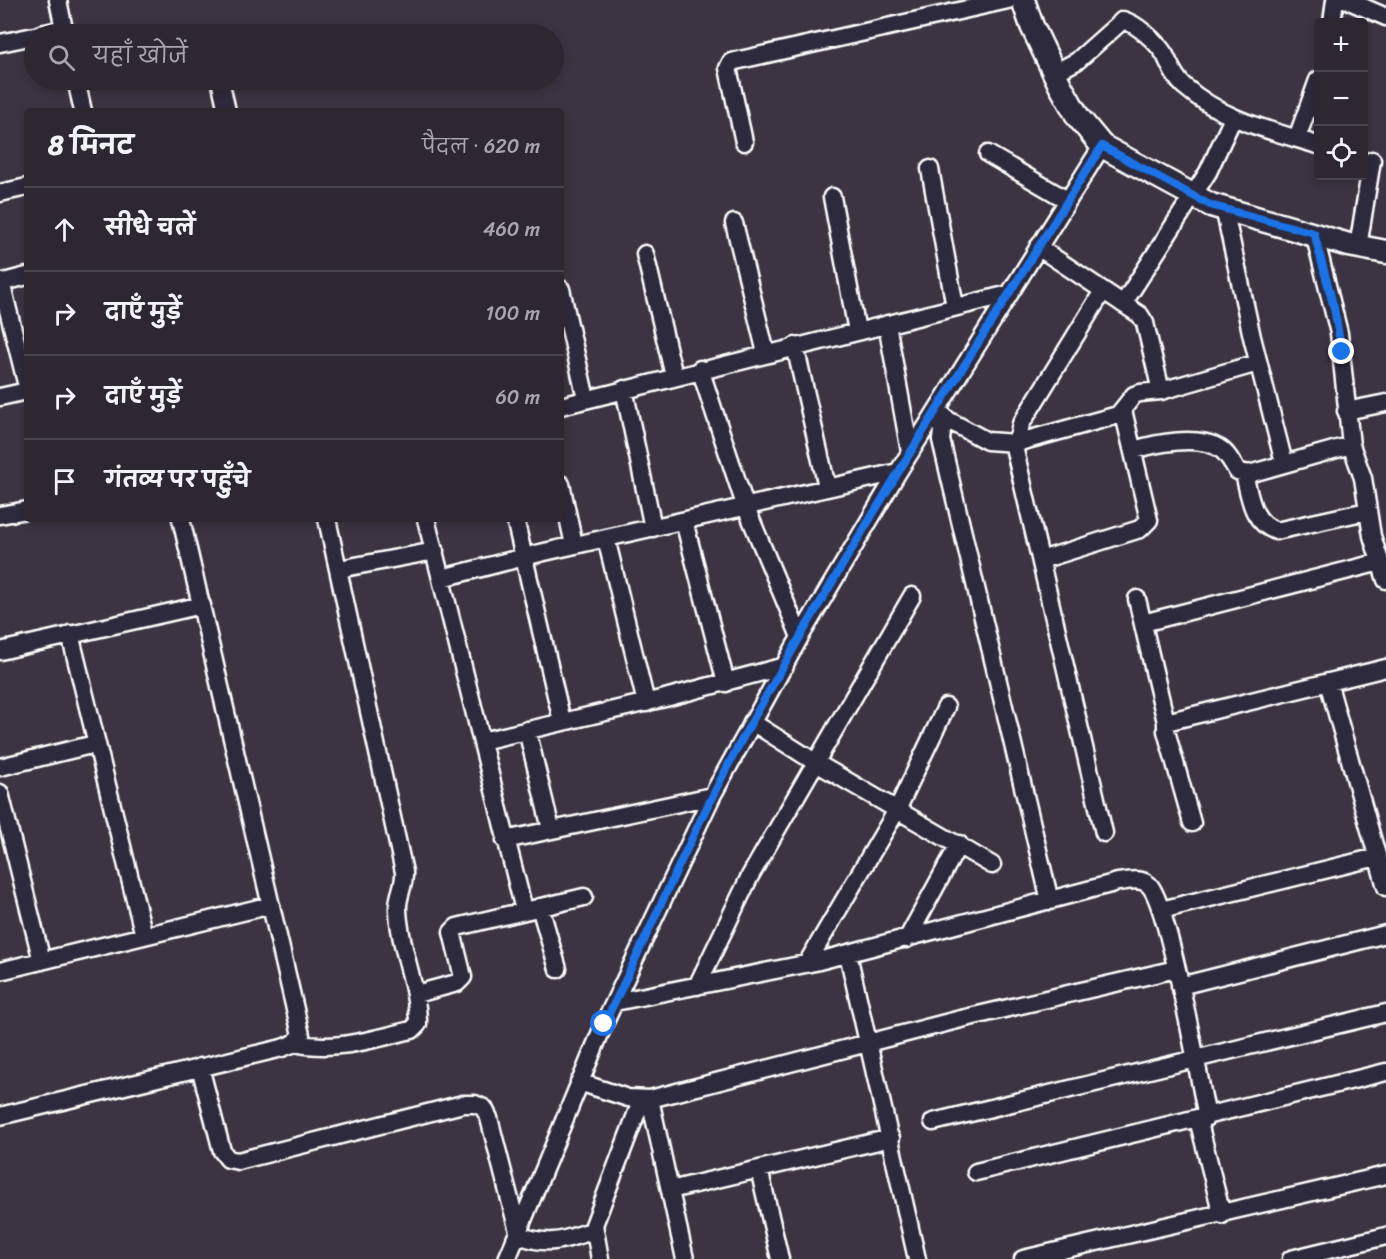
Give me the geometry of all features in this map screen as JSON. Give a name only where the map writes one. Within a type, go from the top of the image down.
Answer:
[{"type":"street","points":[[58,0],[63,24]]},
{"type":"street","points":[[744,142],[728,68],[731,62],[1008,0]]},
{"type":"street","points":[[1023,0],[1032,26],[1054,73],[1078,117],[1102,146],[1194,196],[1224,208],[1358,247],[1386,252]]},
{"type":"street","points":[[1333,18],[1335,0]]},
{"type":"street","points":[[1347,0],[1386,17]]},
{"type":"street","points":[[1054,73],[1077,61],[1118,21],[1123,20],[1143,32],[1159,47],[1184,86],[1209,106],[1233,118],[1314,144]]},
{"type":"street","points":[[0,43],[24,38]]},
{"type":"street","points":[[78,90],[82,108]]},
{"type":"street","points":[[222,90],[226,108]]},
{"type":"street","points":[[1297,138],[1314,91]]},
{"type":"street","points":[[1123,304],[1194,196],[1215,160],[1233,118]]},
{"type":"street","points":[[507,1259],[519,1235],[579,1082],[712,796],[800,637],[910,452],[940,413],[1009,294],[1102,146]]},
{"type":"street","points":[[988,154],[1068,200]]},
{"type":"street","points":[[1358,247],[1374,160]]},
{"type":"street","points":[[930,169],[955,307]]},
{"type":"street","points":[[0,193],[24,188]]},
{"type":"street","points":[[832,197],[857,331]]},
{"type":"street","points":[[1224,208],[1258,363],[1284,463]]},
{"type":"street","points":[[734,223],[766,353]]},
{"type":"street","points":[[1314,233],[1339,333],[1351,445],[1363,478],[1367,511],[1386,579]]},
{"type":"street","points":[[1038,247],[1140,315],[1145,323],[1161,391]]},
{"type":"street","points":[[645,254],[675,376]]},
{"type":"street","points":[[24,277],[1,282],[24,374]]},
{"type":"street","points":[[1103,291],[1021,424],[1016,443],[1016,460],[1104,833]]},
{"type":"street","points":[[564,405],[700,369],[1009,294]]},
{"type":"street","points":[[564,302],[586,399]]},
{"type":"street","points":[[887,324],[910,452]]},
{"type":"street","points":[[795,346],[827,487]]},
{"type":"street","points":[[940,413],[987,441],[1016,443],[1118,415],[1134,395],[1161,391],[1258,363]]},
{"type":"street","points":[[700,369],[745,505],[800,637]]},
{"type":"street","points":[[624,389],[653,528]]},
{"type":"street","points":[[0,397],[24,392]]},
{"type":"street","points":[[1346,411],[1386,404]]},
{"type":"street","points":[[1041,560],[1145,526],[1149,520],[1124,410]]},
{"type":"street","points":[[940,413],[942,440],[1050,901]]},
{"type":"street","points":[[1134,450],[1162,444],[1211,444],[1226,453],[1237,471],[1244,474],[1351,445]]},
{"type":"street","points":[[442,578],[745,505],[898,472]]},
{"type":"street","points":[[1244,474],[1254,514],[1266,528],[1276,531],[1367,511]]},
{"type":"street","points":[[564,498],[574,545]]},
{"type":"street","points":[[0,516],[24,511]]},
{"type":"street","points":[[684,521],[726,683]]},
{"type":"street","points":[[183,522],[300,1025],[301,1035],[296,1043]]},
{"type":"street","points":[[0,1116],[296,1043],[321,1048],[335,1047],[412,1030],[418,1024],[416,994],[398,909],[405,881],[404,872],[328,522]]},
{"type":"street","points":[[427,522],[505,840],[558,969]]},
{"type":"street","points":[[516,522],[562,721]]},
{"type":"street","points":[[606,538],[646,703]]},
{"type":"street","points":[[339,569],[435,551]]},
{"type":"street","points":[[1143,624],[1380,562]]},
{"type":"street","points":[[697,986],[750,876],[818,764],[912,596]]},
{"type":"street","points":[[1137,599],[1166,722],[1166,731],[1192,823]]},
{"type":"street","points":[[0,651],[202,605]]},
{"type":"street","points":[[70,634],[95,744],[144,936]]},
{"type":"street","points":[[482,741],[646,703],[785,666]]},
{"type":"street","points":[[1166,722],[1386,668]]},
{"type":"street","points":[[1328,682],[1386,887]]},
{"type":"street","points":[[807,963],[897,810],[946,707]]},
{"type":"street","points":[[752,722],[818,764],[992,865]]},
{"type":"street","points":[[527,730],[550,829]]},
{"type":"street","points":[[0,767],[95,744]]},
{"type":"street","points":[[0,793],[42,961]]},
{"type":"street","points":[[505,840],[712,796]]},
{"type":"street","points":[[907,939],[958,844]]},
{"type":"street","points":[[1161,909],[1377,857]]},
{"type":"street","points":[[615,1002],[848,954],[1134,880],[1148,884],[1161,909],[1180,986],[1222,1215]]},
{"type":"street","points":[[416,994],[457,983],[464,977],[454,929],[584,897]]},
{"type":"street","points":[[0,971],[271,905]]},
{"type":"street","points":[[1180,986],[1386,934]]},
{"type":"street","points":[[848,954],[917,1259]]},
{"type":"street","points":[[579,1082],[628,1098],[646,1099],[961,1018],[1176,969]]},
{"type":"street","points":[[933,1122],[1386,1013]]},
{"type":"street","points":[[200,1067],[222,1151],[228,1159],[238,1161],[463,1104],[475,1104],[484,1108],[489,1118],[519,1235]]},
{"type":"street","points":[[976,1172],[1386,1072]]},
{"type":"street","points":[[646,1099],[685,1259]]},
{"type":"street","points":[[600,1259],[594,1230],[596,1217],[646,1099]]},
{"type":"street","points":[[670,1190],[891,1138]]},
{"type":"street","points":[[759,1169],[780,1259]]},
{"type":"street","points":[[1023,1259],[1051,1256],[1386,1175]]},
{"type":"street","points":[[519,1235],[534,1241],[552,1242],[594,1230]]},
{"type":"street","points":[[1291,1259],[1386,1236]]},
{"type":"route","points":[[604,1024],[712,796],[800,637],[898,472],[1102,146],[1210,205],[1314,233],[1334,308],[1342,352]]}]
